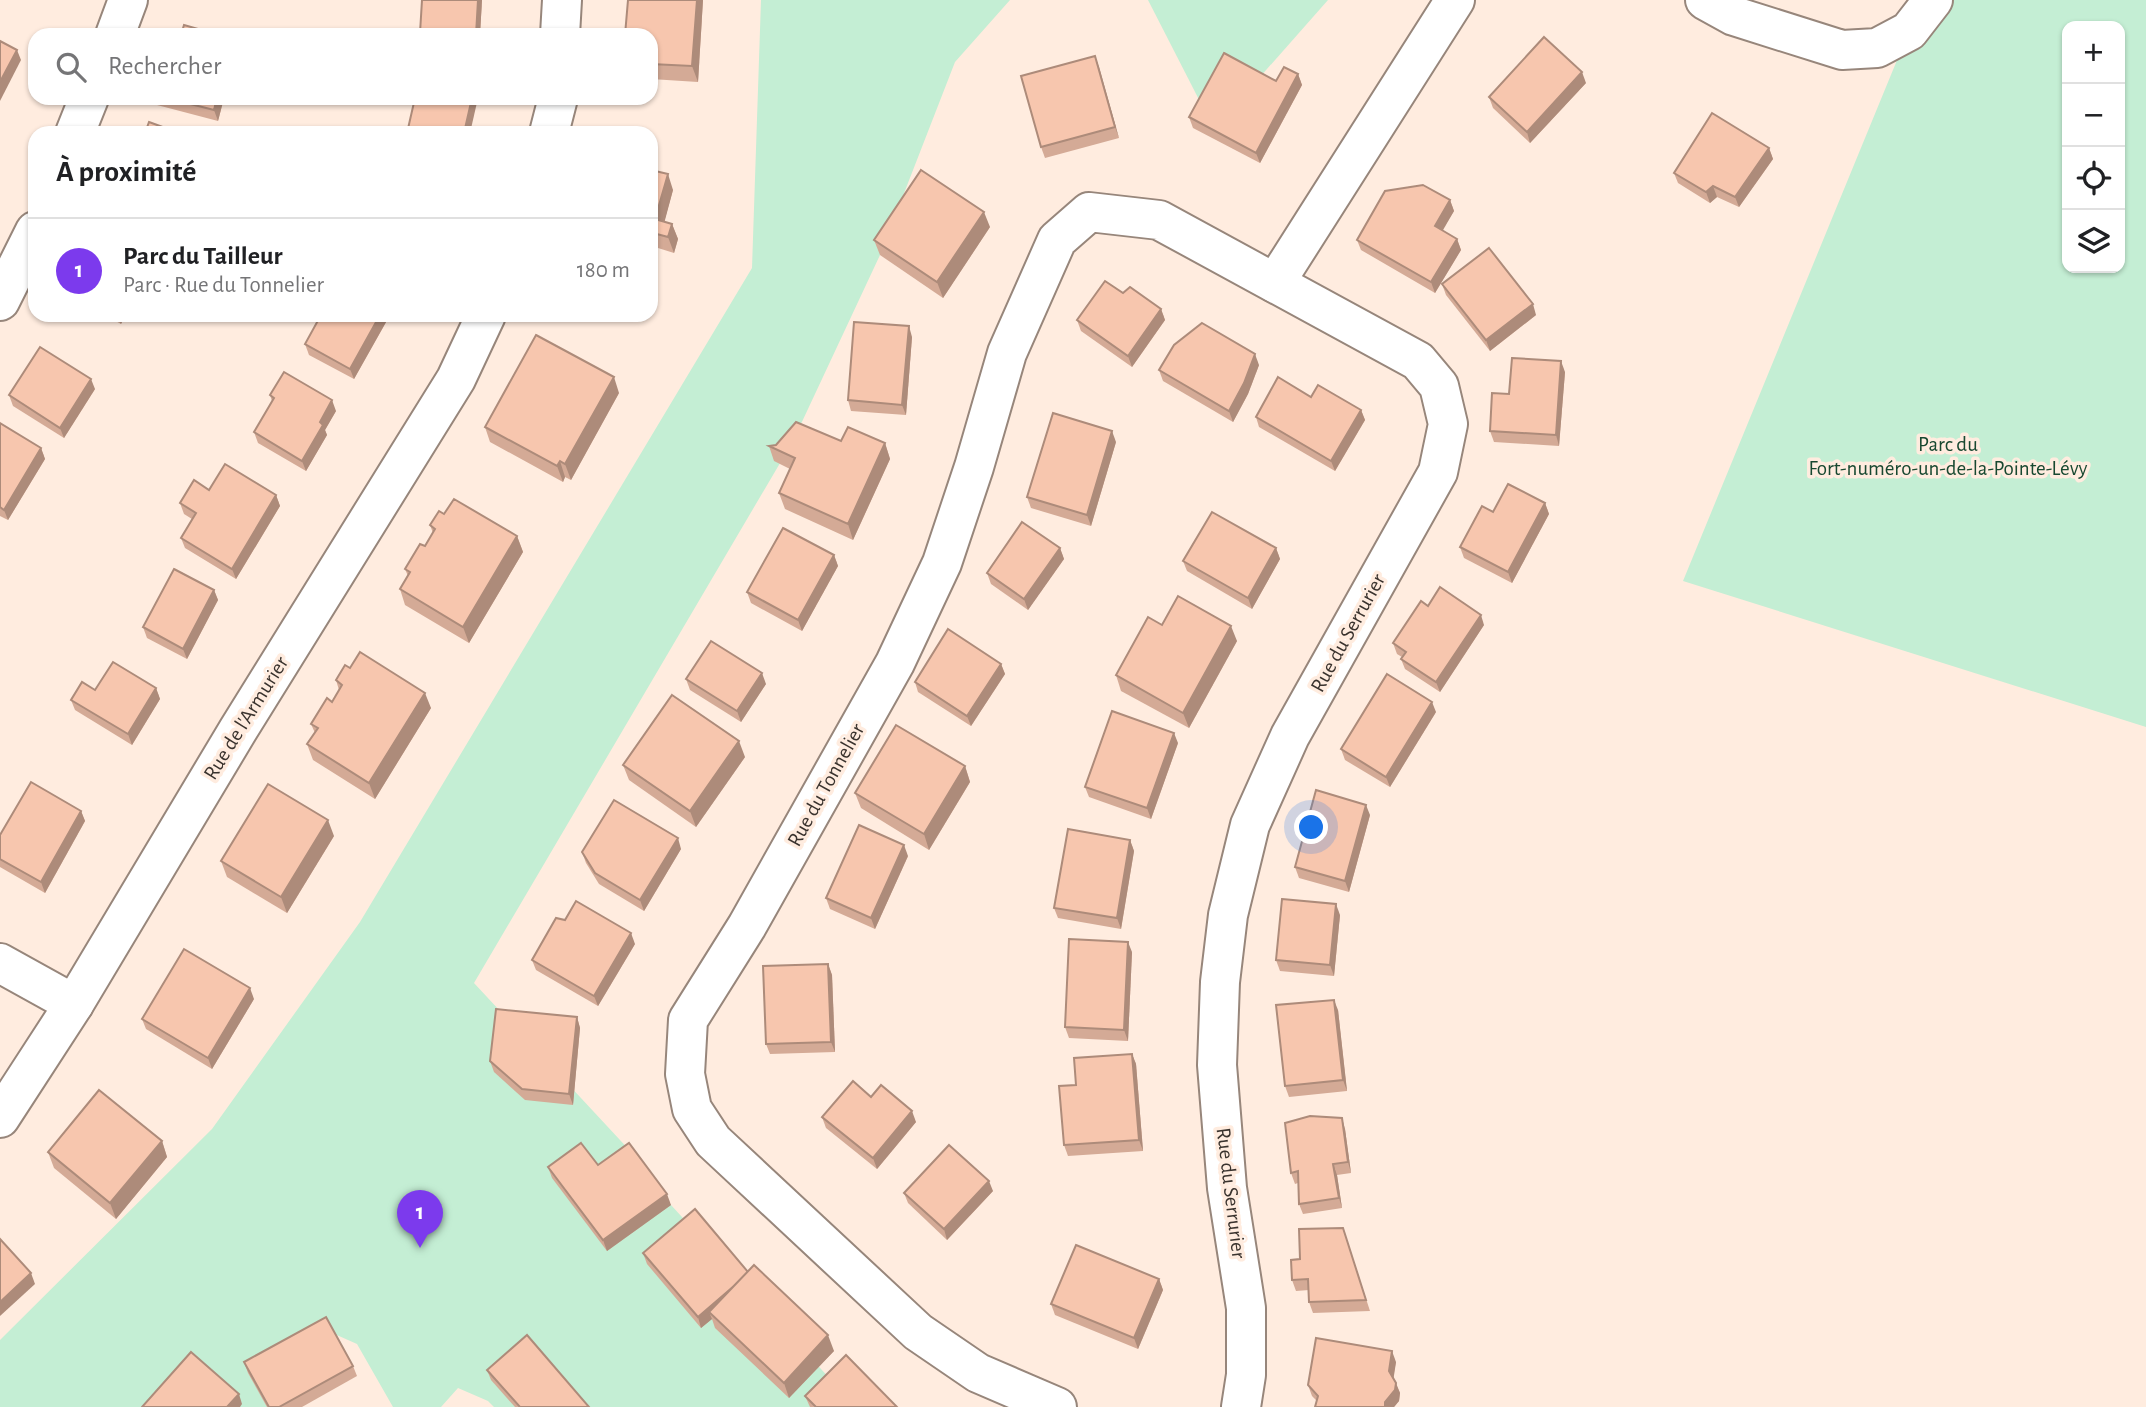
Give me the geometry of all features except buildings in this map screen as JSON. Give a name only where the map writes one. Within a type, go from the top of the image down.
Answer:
[{"type":"street","points":[[560,28],[562,0]]},
{"type":"street","points":[[1275,283],[1455,0]]},
{"type":"street","points":[[1705,0],[1734,16],[1842,50],[1877,48],[1909,31],[1933,0]]},
{"type":"street","points":[[78,126],[86,105]]},
{"type":"street","points":[[551,126],[556,105]]},
{"type":"street","name":"Rue du Tonnelier","points":[[1056,1407],[978,1373],[918,1332],[713,1141],[692,1109],[685,1073],[688,1020],[761,902],[895,663],[942,563],[971,477],[1007,353],[1057,240],[1089,212],[1159,220],[1275,283]]},
{"type":"street","points":[[0,301],[28,245]]},
{"type":"street","name":"Rue du Serrurier","points":[[1241,1407],[1246,1375],[1246,1308],[1227,1188],[1217,1065],[1220,982],[1228,915],[1250,825],[1290,736],[1438,472],[1448,424],[1439,386],[1418,361],[1275,283]]},
{"type":"street","name":"Rue de l'Armurier","points":[[0,1118],[74,1004],[245,719],[456,379],[483,322]]},
{"type":"street","points":[[0,963],[74,1004]]},
{"type":"green space","points":[[761,0],[1010,0],[955,62],[880,255],[793,441],[474,983],[633,1154],[671,1205],[832,1381],[876,1407],[494,1407],[488,1401],[458,1388],[441,1407],[393,1407],[357,1344],[321,1328],[282,1407],[0,1407],[0,1340],[212,1129],[360,922],[752,268]]},
{"type":"green space","points":[[1148,0],[1328,0],[1214,129]]},
{"type":"green space","name":"Parc du Fort-numéro-un-de-la-Pointe-Lévy","points":[[1933,0],[2146,0],[2146,727],[1683,581],[1909,31]]},
{"type":"place","name":"Parc du Tailleur","points":[[420,1248]]}]
